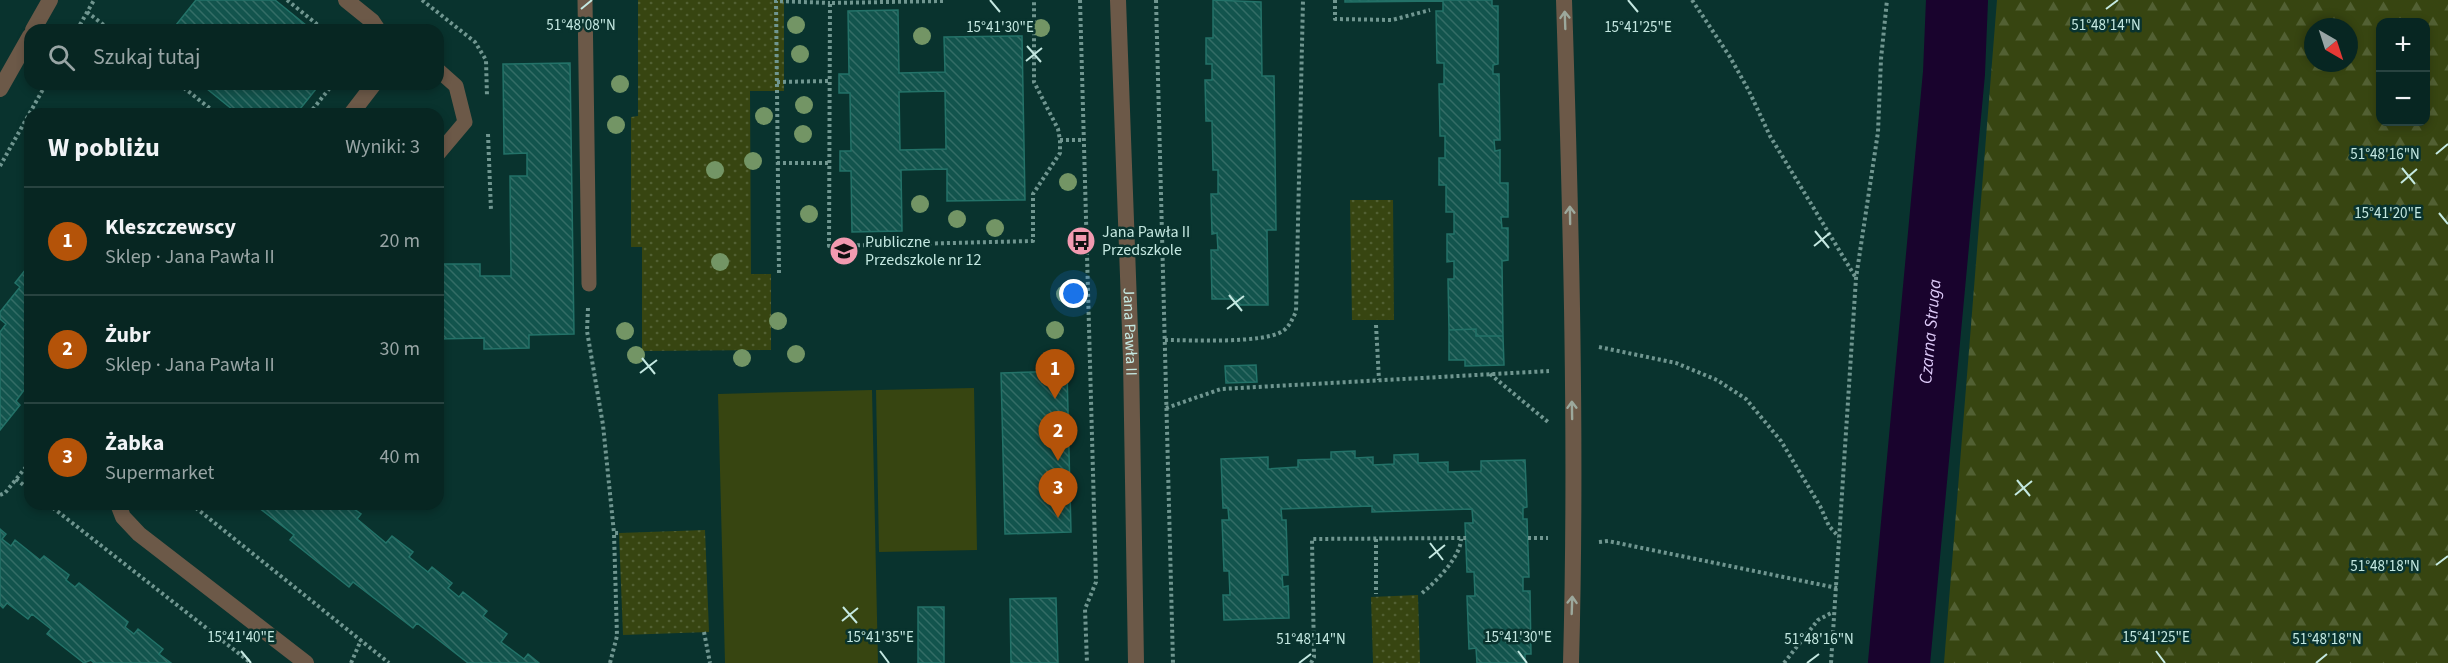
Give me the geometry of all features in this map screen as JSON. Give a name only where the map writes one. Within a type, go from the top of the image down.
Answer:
[{"type":"street","points":[[36,24],[50,0]]},
{"type":"street","points":[[346,0],[374,24]]},
{"type":"street","name":"Jana Pawła II","points":[[1118,0],[1131,359],[1136,663]]},
{"type":"street","points":[[1564,0],[1572,341],[1574,544],[1571,663]]},
{"type":"street","points":[[0,89],[24,47]]},
{"type":"street","points":[[356,108],[369,90]]},
{"type":"street","points":[[120,510],[123,517],[139,534],[306,663]]},
{"type":"lane","points":[[585,0],[589,284]]},
{"type":"lane","points":[[444,75],[456,86],[465,122],[444,147]]},
{"type":"path","points":[[80,24],[94,0]]},
{"type":"path","points":[[286,0],[316,24]]},
{"type":"path","points":[[830,3],[828,246],[1033,241],[1033,194],[1060,153],[1058,129],[1034,82],[1034,0]]},
{"type":"path","points":[[1080,0],[1096,582],[1085,609],[1087,663]]},
{"type":"path","points":[[1156,0],[1173,663]]},
{"type":"path","points":[[1164,340],[1263,338],[1281,332],[1290,324],[1296,312],[1304,0]]},
{"type":"path","points":[[1335,0],[1335,19],[1392,20],[1430,10]]},
{"type":"path","points":[[1692,0],[1730,57],[1770,136],[1856,278]]},
{"type":"path","points":[[1831,663],[1856,278],[1878,132],[1881,59],[1887,0]]},
{"type":"path","points":[[779,273],[776,1],[830,3],[942,1]]},
{"type":"path","points":[[87,12],[102,24]]},
{"type":"path","points":[[777,82],[829,81]]},
{"type":"path","points":[[33,108],[43,90]]},
{"type":"path","points":[[187,90],[209,108]]},
{"type":"path","points":[[314,108],[328,90]]},
{"type":"path","points":[[0,166],[24,123]]},
{"type":"path","points":[[1060,140],[1083,140]]},
{"type":"path","points":[[777,163],[828,163]]},
{"type":"path","points":[[589,284],[587,331],[603,425],[614,533],[617,636],[610,663]]},
{"type":"path","points":[[1376,325],[1379,380]]},
{"type":"path","points":[[1572,341],[1676,363],[1717,380],[1746,399],[1781,441],[1820,506],[1829,526],[1839,537]]},
{"type":"path","points":[[1166,408],[1221,389],[1552,371]]},
{"type":"path","points":[[1490,374],[1553,427]]},
{"type":"path","points":[[0,495],[5,493],[24,469]]},
{"type":"path","points":[[16,479],[24,485]]},
{"type":"path","points":[[56,510],[251,663]]},
{"type":"path","points":[[198,510],[389,663]]},
{"type":"path","points":[[614,533],[620,533]]},
{"type":"path","points":[[1311,663],[1314,657],[1312,539],[1463,538],[1461,547],[1435,583],[1422,594]]},
{"type":"path","points":[[1528,538],[1551,538]]},
{"type":"path","points":[[1376,539],[1376,594]]},
{"type":"path","points":[[1574,544],[1608,541],[1837,588]]},
{"type":"path","points":[[1784,663],[1818,620],[1834,612]]},
{"type":"path","points":[[704,632],[710,663]]},
{"type":"path","points":[[351,663],[361,640]]},
{"type":"green space","points":[[638,0],[784,0],[784,91],[750,91],[751,274],[771,274],[771,350],[642,351],[642,247],[631,247],[631,117],[638,116]]},
{"type":"green space","points":[[1997,0],[2448,0],[2448,663],[1944,663]]},
{"type":"green space","points":[[1350,200],[1393,200],[1394,320],[1352,320]]},
{"type":"green space","points":[[974,388],[977,550],[879,552],[876,390]]},
{"type":"green space","points":[[872,390],[878,663],[725,663],[718,394]]},
{"type":"green space","points":[[705,530],[709,632],[623,635],[619,533]]},
{"type":"green space","points":[[1418,595],[1420,663],[1373,663],[1371,597]]},
{"type":"building","points":[[196,0],[275,0],[305,24],[177,24]]},
{"type":"building","points":[[1213,0],[1261,2],[1262,76],[1274,76],[1276,230],[1267,230],[1268,305],[1236,305],[1236,299],[1212,299],[1211,250],[1218,250],[1217,233],[1212,234],[1211,194],[1218,194],[1218,170],[1213,170],[1212,121],[1206,121],[1205,80],[1212,80],[1212,64],[1206,64],[1206,38],[1213,38]]},
{"type":"building","points":[[1345,0],[1492,0],[1492,6],[1498,6],[1498,64],[1493,65],[1493,74],[1499,74],[1500,140],[1494,140],[1495,151],[1500,150],[1500,183],[1508,183],[1508,217],[1501,217],[1502,228],[1508,228],[1508,260],[1502,261],[1503,336],[1476,336],[1476,329],[1449,330],[1448,279],[1454,279],[1454,261],[1447,262],[1447,234],[1454,234],[1454,212],[1446,212],[1446,185],[1439,185],[1439,158],[1445,158],[1445,136],[1440,136],[1439,84],[1444,84],[1444,63],[1437,63],[1436,11],[1443,11],[1443,1],[1345,2]]},
{"type":"building","points":[[898,10],[899,73],[945,72],[944,37],[1022,36],[1025,200],[947,201],[947,169],[901,170],[902,231],[852,232],[851,171],[840,171],[840,151],[851,151],[850,93],[839,93],[839,74],[849,74],[848,11]],"holes":[[[945,91],[946,149],[900,150],[899,92]]]},
{"type":"building","points":[[570,63],[574,334],[529,335],[529,348],[484,349],[484,338],[444,339],[444,264],[480,264],[480,276],[511,276],[510,176],[527,176],[527,153],[504,154],[503,64]]},
{"type":"building","points":[[208,90],[315,90],[301,108],[231,108]]},
{"type":"building","points":[[24,272],[24,390],[16,401],[20,405],[0,430],[0,332],[6,324],[0,319],[0,312],[20,287],[15,283]]},
{"type":"building","points":[[1476,329],[1476,336],[1503,336],[1504,365],[1465,366],[1465,360],[1449,360],[1449,330]]},
{"type":"building","points":[[1256,365],[1257,382],[1226,383],[1225,366]]},
{"type":"building","points":[[1067,371],[1071,532],[1005,534],[1001,373]]},
{"type":"building","points":[[1355,451],[1355,458],[1373,457],[1373,465],[1394,464],[1394,455],[1418,454],[1418,463],[1448,462],[1448,472],[1481,471],[1481,461],[1525,460],[1527,507],[1523,508],[1523,519],[1527,519],[1529,577],[1523,577],[1523,591],[1530,591],[1531,654],[1525,654],[1525,663],[1477,663],[1476,648],[1469,649],[1467,596],[1475,596],[1474,572],[1467,572],[1465,523],[1473,523],[1472,509],[1372,512],[1372,506],[1281,509],[1282,520],[1286,520],[1288,575],[1282,575],[1283,587],[1288,586],[1289,618],[1224,620],[1223,595],[1230,595],[1229,571],[1224,571],[1222,520],[1229,520],[1228,508],[1223,508],[1221,459],[1268,457],[1268,469],[1298,467],[1298,460],[1331,459],[1331,452]]},
{"type":"building","points":[[262,510],[355,510],[361,514],[357,519],[386,543],[392,536],[413,552],[409,557],[428,572],[432,567],[452,583],[448,588],[459,597],[463,592],[487,611],[483,616],[507,634],[501,642],[524,659],[528,654],[539,663],[468,663],[417,623],[413,628],[353,582],[349,587],[290,540],[294,535]]},
{"type":"building","points":[[0,529],[6,534],[2,539],[11,546],[15,540],[40,560],[44,556],[69,575],[66,580],[75,587],[79,583],[128,622],[125,627],[134,634],[138,629],[163,649],[159,654],[171,663],[94,663],[91,660],[84,663],[47,634],[51,629],[32,614],[28,619],[7,603],[3,608],[0,605]]},
{"type":"building","points":[[1056,598],[1058,663],[1011,663],[1010,599]]},
{"type":"building","points":[[918,607],[944,607],[944,663],[918,663]]},
{"type":"waterway","name":"Czarna Struga","points":[[1899,663],[1954,73],[1957,0]]},
{"type":"place","name":"Jana Pawła II Przedszkole","points":[[1081,241]]},
{"type":"place","name":"Publiczne Przedszkole nr 12","points":[[844,251]]},
{"type":"place","name":"Kleszczewscy","points":[[1055,399]]},
{"type":"place","name":"Żubr","points":[[1058,461]]},
{"type":"place","name":"Żabka","points":[[1058,518]]}]
